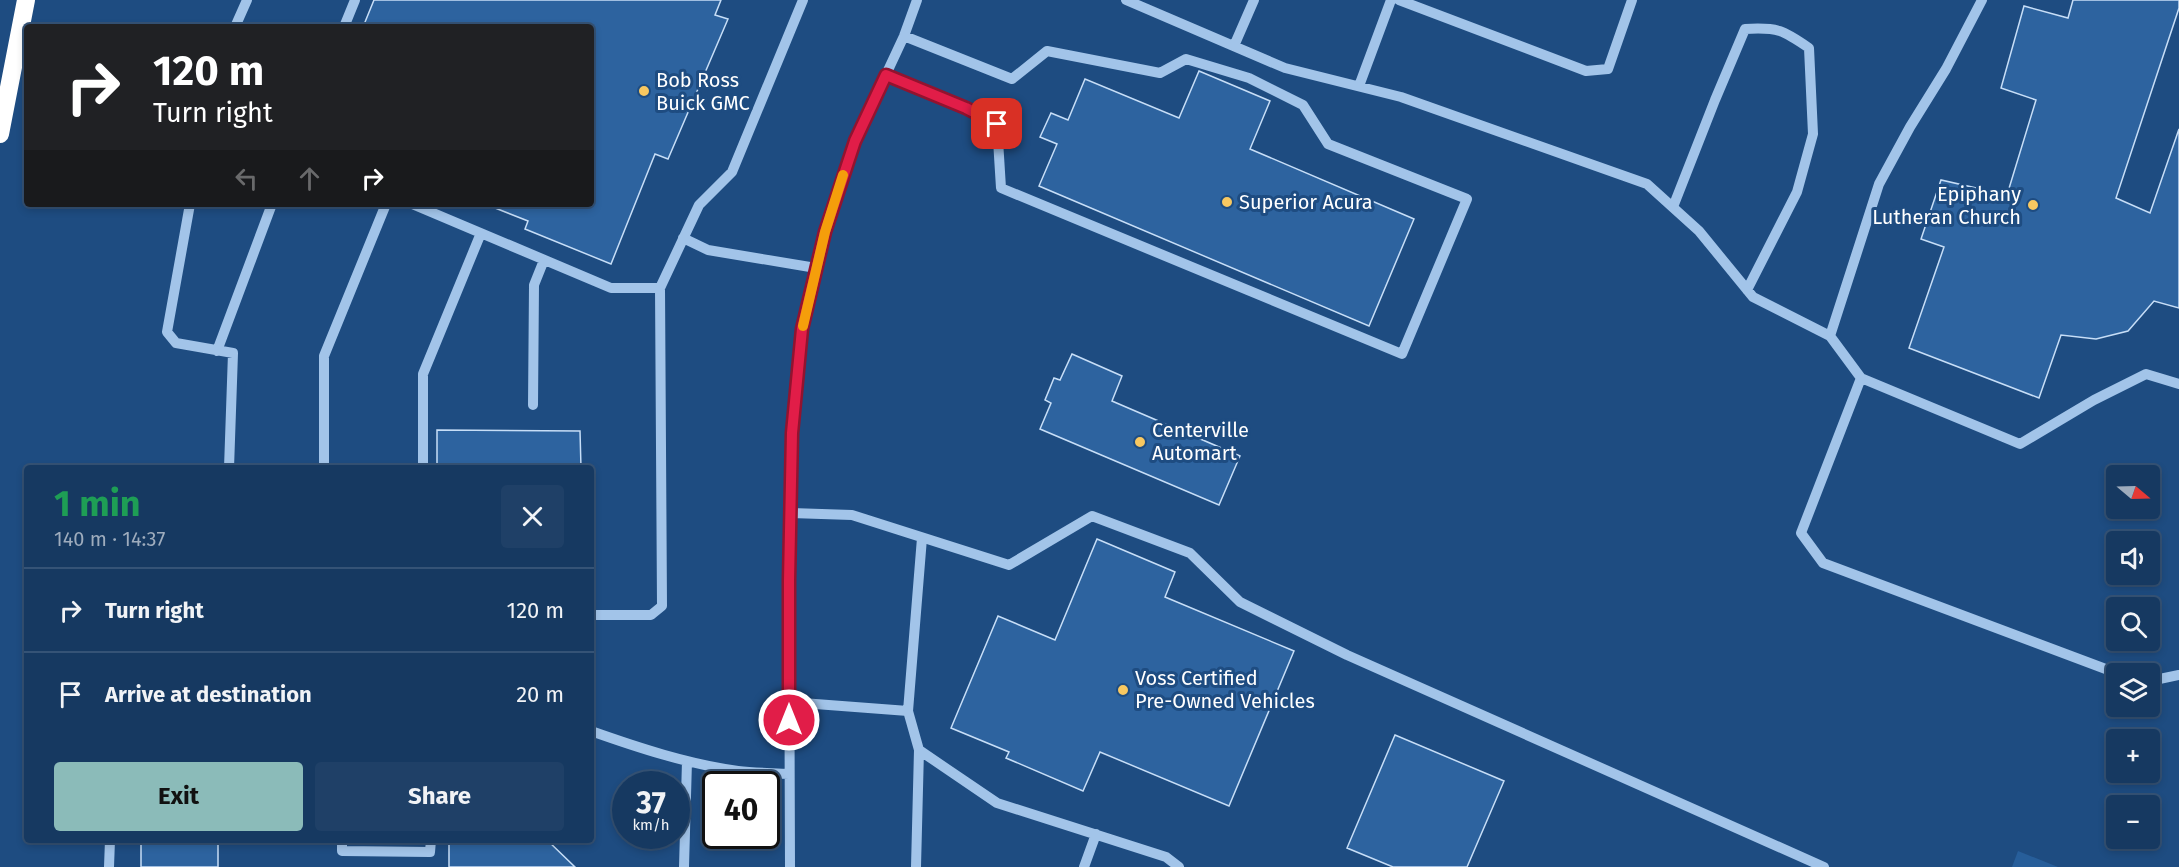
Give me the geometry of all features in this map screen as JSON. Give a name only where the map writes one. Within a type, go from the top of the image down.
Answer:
[{"type":"highway","points":[[0,134],[26,0]]},
{"type":"street","points":[[236,24],[246,0]]},
{"type":"street","points":[[345,24],[355,0]]},
{"type":"street","points":[[594,615],[651,615],[662,606],[660,288],[699,205],[732,172],[803,0]]},
{"type":"street","points":[[790,867],[792,433],[802,329],[825,232],[855,141],[886,75],[917,0]]},
{"type":"street","points":[[1126,0],[1143,3],[1286,68],[1401,97],[1647,184],[1699,231],[1753,297],[1830,336],[1861,378],[2020,444],[2094,400],[2146,374],[2179,384]]},
{"type":"street","points":[[1234,45],[1254,0]]},
{"type":"street","points":[[1359,86],[1391,0]]},
{"type":"street","points":[[1399,0],[1586,70],[1608,69],[1632,0]]},
{"type":"street","points":[[1830,336],[1879,184],[1910,127],[1951,60],[1982,0]]},
{"type":"street","points":[[1673,207],[1745,30],[1764,28],[1785,32],[1809,48],[1813,134],[1797,192],[1747,290]]},
{"type":"street","points":[[886,75],[966,108],[997,124],[1001,188],[1402,354],[1467,200],[1328,144],[1302,105],[1249,78],[1186,58],[1160,74],[1047,51],[1011,79],[903,36]]},
{"type":"street","points":[[189,207],[167,332],[176,343],[233,353],[229,465]]},
{"type":"street","points":[[218,351],[271,207]]},
{"type":"street","points":[[324,465],[324,356],[385,207]]},
{"type":"street","points":[[419,207],[611,288],[660,288]]},
{"type":"street","points":[[423,465],[423,374],[481,233]]},
{"type":"street","points":[[683,238],[708,250],[816,268]]},
{"type":"street","points":[[533,405],[534,285],[544,260]]},
{"type":"street","points":[[1861,378],[1801,533],[1823,563],[2106,669]]},
{"type":"street","points":[[791,513],[852,515],[1009,565],[1092,516],[1190,553],[1240,602],[1347,656],[1824,867]]},
{"type":"street","points":[[916,867],[919,750],[908,711],[922,538]]},
{"type":"street","points":[[2160,679],[2179,675]]},
{"type":"street","points":[[789,702],[908,711]]},
{"type":"street","points":[[594,732],[626,744],[687,760],[739,771],[789,774]]},
{"type":"street","points":[[919,750],[997,802],[1166,857],[1179,867]]},
{"type":"street","points":[[684,867],[687,760]]},
{"type":"street","points":[[1084,867],[1096,834]]},
{"type":"street","points":[[109,867],[110,843]]},
{"type":"street","points":[[342,843],[342,851],[430,852],[431,843]]},
{"type":"shaded area","points":[[2018,851],[2058,867],[2012,867]]},
{"type":"building","name":"Bob Ross Buick GMC","points":[[374,0],[721,0],[715,15],[728,19],[668,159],[655,154],[611,264],[525,229],[528,221],[493,207],[594,207],[594,24],[364,24]]},
{"type":"building","name":"Epiphany Lutheran Church","points":[[2073,0],[2179,0],[2179,8],[2116,198],[2150,213],[2179,129],[2179,308],[2154,301],[2128,331],[2096,339],[2061,335],[2039,398],[1909,348],[1944,247],[1921,239],[1941,180],[2007,195],[2036,100],[2001,88],[2024,6],[2068,18]]},
{"type":"building","name":"Superior Acura","points":[[1199,71],[1270,101],[1250,149],[1414,219],[1369,326],[1039,186],[1057,144],[1040,137],[1051,113],[1068,120],[1085,79],[1179,118]]},
{"type":"building","name":"Centerville Automart","points":[[1072,354],[1122,376],[1112,401],[1240,456],[1219,505],[1040,429],[1051,403],[1045,400],[1054,378],[1060,380]]},
{"type":"building","points":[[437,430],[580,431],[581,465],[437,465]]},
{"type":"building","name":"Voss Certified Pre-Owned Vehicles","points":[[1097,539],[1175,572],[1165,597],[1294,651],[1229,806],[1100,752],[1083,791],[1006,758],[1009,752],[951,728],[998,616],[1055,640]]},
{"type":"building","points":[[1395,735],[1504,781],[1467,867],[1393,867],[1347,848]]},
{"type":"building","points":[[141,843],[218,843],[218,867],[141,867]]},
{"type":"building","points":[[449,843],[550,843],[575,867],[449,867]]},
{"type":"slow traffic","points":[[803,326],[825,232],[843,175]]},
{"type":"place","name":"Bob Ross Buick GMC","points":[[644,91]]},
{"type":"place","name":"Superior Acura","points":[[1227,202]]},
{"type":"place","name":"Epiphany Lutheran Church","points":[[2033,205]]},
{"type":"place","name":"Centerville Automart","points":[[1140,442]]},
{"type":"place","name":"Voss Certified Pre-Owned Vehicles","points":[[1123,690]]},
{"type":"route","points":[[789,720],[792,433],[802,329],[825,232],[855,141],[886,75],[966,108],[997,124]]}]
